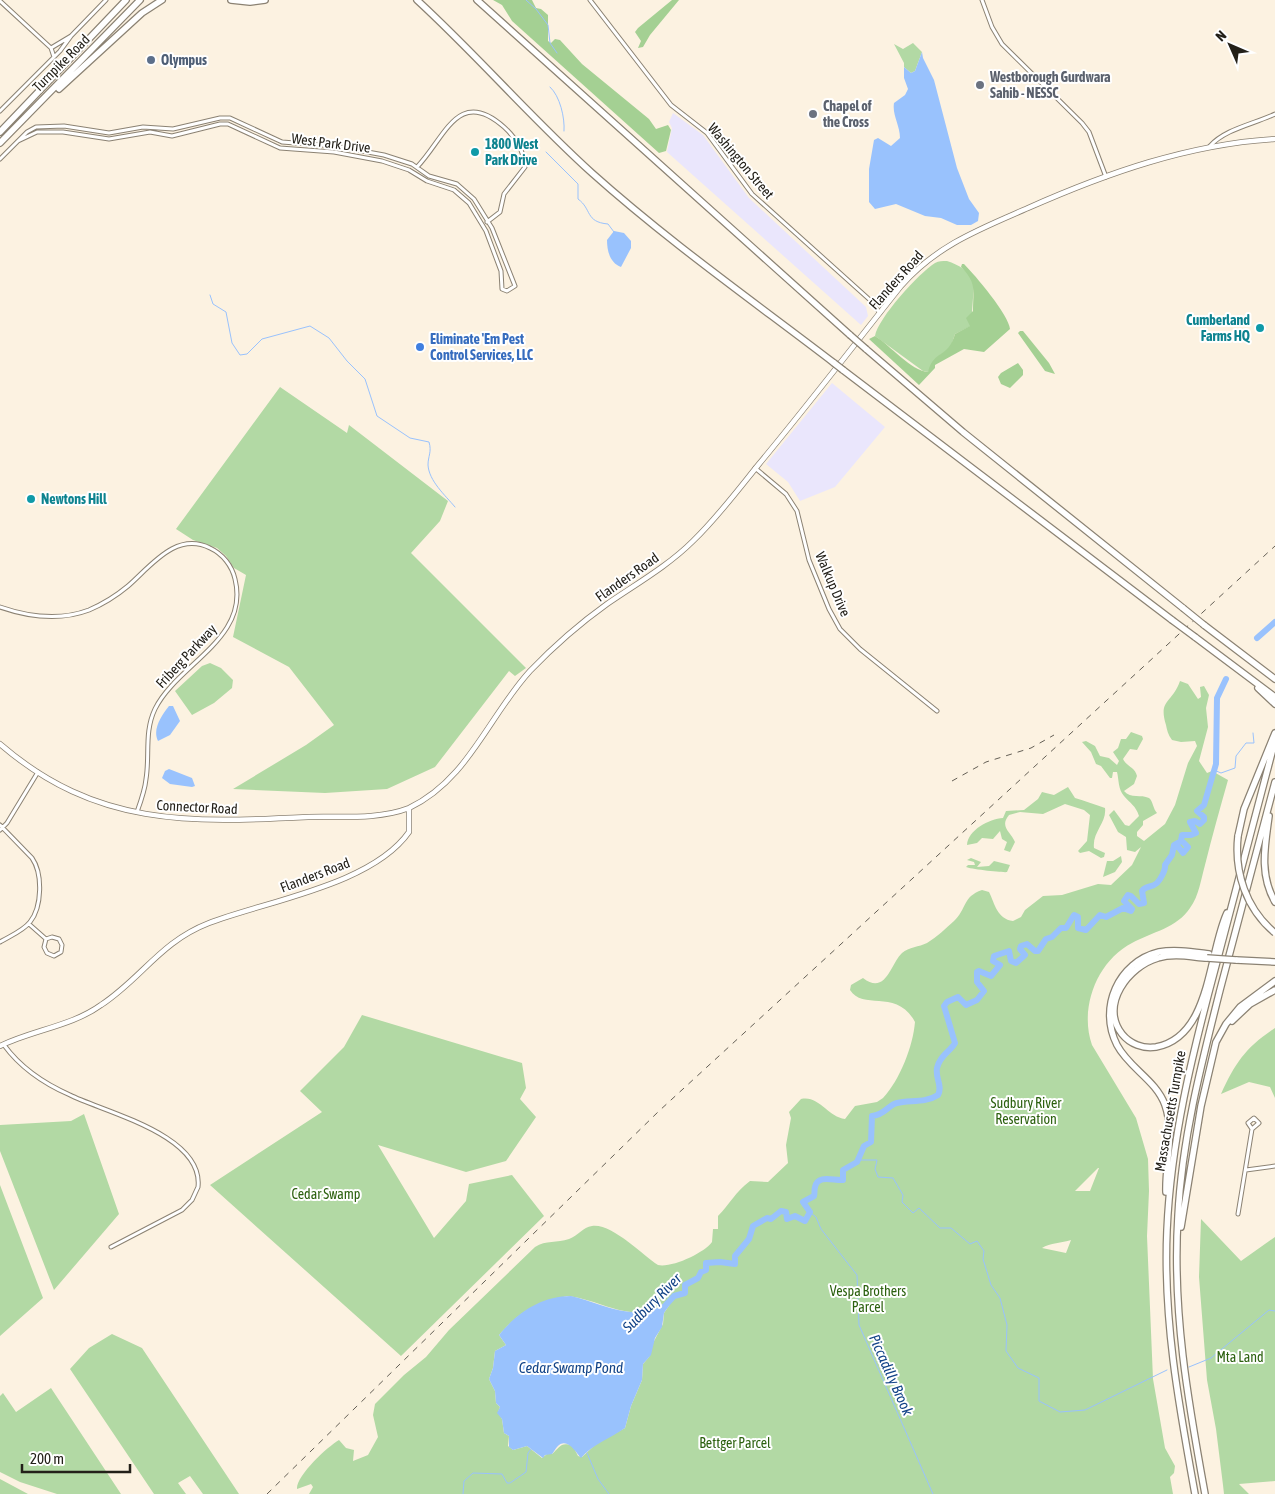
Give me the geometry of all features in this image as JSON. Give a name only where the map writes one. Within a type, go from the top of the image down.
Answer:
[{"type":"highway","name":"Turnpike Road","points":[[0,132],[125,0]]},
{"type":"highway","name":"Turnpike Road","points":[[0,143],[140,0]]},
{"type":"highway","points":[[14,128],[142,13],[162,0]]},
{"type":"highway","points":[[231,0],[265,0]]},
{"type":"highway","points":[[412,0],[437,19]]},
{"type":"highway","points":[[417,0],[542,126],[607,186],[659,229],[1275,697]]},
{"type":"highway","points":[[478,0],[940,414],[1204,625],[1275,679]]},
{"type":"highway","points":[[1242,672],[1275,704]]},
{"type":"highway","points":[[1275,734],[1249,795],[1238,836],[1238,858],[1244,889],[1256,913],[1275,933]]},
{"type":"highway","name":"Massachusetts Turnpike","points":[[1195,1494],[1171,1351],[1166,1278],[1167,1218],[1173,1152],[1182,1100],[1275,741]]},
{"type":"highway","name":"Massachusetts Turnpike","points":[[1205,1494],[1182,1360],[1176,1271],[1180,1189],[1190,1111],[1275,782]]},
{"type":"highway","points":[[1272,794],[1264,864],[1267,883],[1275,902]]},
{"type":"highway","points":[[1208,956],[1164,956],[1147,962],[1132,973],[1120,988],[1115,1006],[1116,1022],[1123,1035],[1137,1045],[1153,1047],[1170,1042],[1189,1026],[1200,1008],[1222,924],[1234,898]]},
{"type":"highway","points":[[1167,1218],[1166,1179],[1169,1131],[1166,1109],[1158,1091],[1117,1045],[1110,1026],[1110,1006],[1115,987],[1122,976],[1142,959],[1167,951],[1208,956],[1275,960]]},
{"type":"highway","points":[[1176,1271],[1184,1196],[1216,1042],[1228,1021],[1249,998],[1275,981]]},
{"type":"highway","points":[[1208,1075],[1219,1042],[1231,1023],[1253,1002],[1275,990]]},
{"type":"main road","name":"Flanders Road","points":[[2,1045],[94,1010],[120,991],[166,946],[194,929],[326,886],[359,871],[406,836],[410,827],[409,808],[437,792],[456,774],[506,700],[554,646],[593,614],[688,546],[755,468],[892,298],[924,262],[951,243],[1068,190],[1210,146],[1275,139]]},
{"type":"main road","name":"Connector Road","points":[[0,744],[38,772],[80,795],[137,813],[178,820],[221,821],[384,814],[409,808]]},
{"type":"street","points":[[0,111],[54,57],[71,36],[106,0]]},
{"type":"street","name":"Washington Street","points":[[590,0],[670,104],[707,133],[752,194],[870,300],[880,313]]},
{"type":"street","points":[[982,0],[992,27],[1002,44],[1089,132],[1106,177]]},
{"type":"street","points":[[0,1],[51,48],[54,57]]},
{"type":"street","points":[[51,48],[71,36]]},
{"type":"street","points":[[417,167],[430,154],[450,124],[464,113],[477,110],[499,123],[522,149],[525,167],[504,194],[500,212],[482,224]]},
{"type":"street","points":[[1210,146],[1221,136],[1275,114]]},
{"type":"street","name":"West Park Drive","points":[[226,118],[282,142],[366,151],[417,167],[429,176],[451,182],[474,198],[488,221],[508,273],[515,283],[512,290],[503,291],[501,271],[482,224],[469,203],[459,193],[427,181],[409,170],[365,157],[280,148],[228,124],[215,125],[180,135],[150,132],[115,138],[37,132],[18,141],[27,132],[42,127],[64,126],[115,132],[143,127],[180,129],[213,119],[226,118]]},
{"type":"street","points":[[0,159],[18,141]]},
{"type":"street","points":[[870,300],[883,301],[892,298]]},
{"type":"street","name":"Walkup Drive","points":[[755,468],[786,494],[796,511],[809,560],[829,609],[840,629],[860,649],[937,711]]},
{"type":"street","name":"Friberg Parkway","points":[[0,607],[50,617],[89,610],[108,600],[126,587],[170,549],[183,544],[199,544],[212,548],[229,565],[237,586],[233,615],[218,641],[167,690],[156,708],[147,736],[146,780],[137,813]]},
{"type":"street","points":[[0,942],[29,924],[36,910],[38,871],[32,858],[1,828],[38,772]]},
{"type":"street","points":[[29,924],[46,939]]},
{"type":"street","points":[[58,938],[62,945],[61,952],[54,956],[47,953],[44,947],[46,939],[58,938]]},
{"type":"street","points":[[2,1045],[15,1059],[54,1087],[154,1129],[184,1154],[195,1168],[198,1187],[195,1196],[186,1207],[111,1247]]},
{"type":"street","points":[[1238,1214],[1252,1129]]},
{"type":"street","points":[[1246,1170],[1275,1166]]},
{"type":"shaded area","points":[[673,113],[703,135],[749,198],[866,307],[868,316],[861,325],[667,152],[672,128],[669,122]]},
{"type":"shaded area","points":[[832,383],[885,427],[835,487],[800,501],[788,482],[766,464]]},
{"type":"green space","points":[[493,0],[532,0],[536,8],[541,9],[548,15],[548,41],[551,43],[555,39],[560,40],[582,64],[649,119],[656,129],[668,125],[671,130],[666,151],[659,153],[512,21],[502,5]]},
{"type":"green space","points":[[672,0],[679,0],[650,35],[643,47],[638,48],[641,41],[635,32]]},
{"type":"green space","points":[[913,43],[922,52],[915,71],[911,73],[904,67],[904,63],[894,44],[903,49]]},
{"type":"green space","points":[[947,261],[964,269],[970,275],[974,284],[971,326],[955,334],[950,349],[940,355],[928,372],[923,371],[875,336],[883,318],[910,286],[935,263]]},
{"type":"green space","points":[[962,264],[969,269],[991,295],[1004,314],[1010,329],[984,352],[964,349],[935,365],[935,368],[919,385],[869,339],[875,336],[908,363],[921,371],[928,372],[937,356],[949,347],[955,334],[970,326],[966,318],[973,311],[973,287],[970,278],[961,267]]},
{"type":"green space","points":[[1023,331],[1049,363],[1055,374],[1045,371],[1018,333]]},
{"type":"green space","points":[[1018,363],[1023,370],[1023,375],[1010,388],[1001,384],[998,377],[1001,373]]},
{"type":"green space","points":[[280,387],[347,433],[349,425],[448,501],[440,521],[411,553],[526,668],[515,676],[509,671],[435,767],[387,789],[325,793],[233,789],[306,745],[334,725],[289,667],[233,637],[246,575],[234,568],[226,556],[217,548],[193,540],[176,529]]},
{"type":"green space","points":[[210,663],[221,668],[233,680],[232,688],[214,703],[192,715],[175,691],[202,666]]},
{"type":"green space","points":[[1180,681],[1188,684],[1198,699],[1201,697],[1200,687],[1204,686],[1209,695],[1206,708],[1208,727],[1199,761],[1207,773],[1212,771],[1228,780],[1199,887],[1196,898],[1185,915],[1164,929],[1132,943],[1109,961],[1094,987],[1088,1016],[1092,1045],[1136,1118],[1148,1159],[1147,1236],[1153,1379],[1165,1448],[1175,1466],[1174,1473],[1170,1477],[1173,1494],[309,1494],[313,1487],[311,1484],[297,1489],[301,1477],[307,1470],[320,1455],[339,1440],[346,1448],[354,1450],[353,1461],[368,1455],[378,1437],[373,1415],[375,1404],[404,1375],[426,1357],[449,1330],[535,1247],[543,1243],[569,1239],[589,1227],[600,1226],[617,1234],[658,1265],[671,1264],[687,1259],[702,1251],[712,1242],[713,1229],[718,1229],[718,1216],[745,1185],[750,1181],[768,1182],[788,1163],[786,1145],[791,1118],[789,1112],[801,1099],[813,1100],[833,1114],[845,1119],[855,1106],[877,1102],[883,1098],[895,1082],[905,1062],[912,1041],[915,1022],[908,1012],[890,1002],[863,999],[856,996],[850,990],[851,985],[863,978],[871,983],[883,981],[902,953],[927,943],[938,935],[958,917],[971,896],[982,890],[989,892],[995,906],[1003,917],[1013,921],[1021,917],[1025,910],[1043,896],[1062,895],[1098,884],[1111,885],[1132,865],[1141,847],[1135,852],[1127,850],[1126,837],[1118,832],[1109,815],[1114,810],[1125,825],[1129,826],[1139,816],[1135,807],[1122,793],[1117,772],[1113,772],[1112,778],[1110,778],[1101,766],[1096,764],[1091,752],[1082,742],[1086,741],[1095,746],[1100,756],[1109,758],[1117,765],[1119,761],[1113,752],[1118,748],[1121,739],[1126,739],[1131,732],[1142,736],[1143,739],[1137,750],[1130,749],[1123,759],[1135,771],[1137,776],[1134,784],[1124,791],[1133,796],[1149,798],[1157,813],[1143,821],[1143,825],[1137,832],[1137,836],[1144,841],[1165,824],[1175,805],[1188,763],[1197,746],[1195,741],[1181,742],[1172,740],[1168,732],[1164,710]],"holes":[[[1098,1168],[1090,1191],[1075,1191]],[[1071,1240],[1066,1253],[1042,1248]],[[567,1296],[580,1298],[618,1310],[631,1312],[644,1312],[655,1309],[667,1301],[670,1304],[664,1313],[663,1324],[653,1343],[649,1357],[643,1364],[642,1380],[631,1406],[625,1428],[597,1443],[582,1457],[578,1456],[573,1446],[566,1444],[563,1444],[552,1454],[547,1454],[542,1458],[527,1446],[513,1450],[508,1446],[509,1436],[504,1433],[502,1419],[498,1412],[500,1407],[496,1403],[495,1391],[489,1379],[493,1368],[495,1351],[506,1345],[499,1335],[514,1320],[529,1309]]]},
{"type":"green space","points":[[1068,787],[1075,798],[1105,808],[1104,818],[1094,842],[1094,848],[1105,853],[1104,857],[1101,858],[1089,851],[1080,853],[1078,851],[1087,841],[1090,815],[1084,810],[1065,804],[1043,814],[1020,812],[1009,815],[1005,826],[1015,842],[1010,852],[1004,850],[1007,842],[1002,839],[1000,831],[993,839],[982,838],[977,843],[967,845],[975,830],[986,823],[1003,818],[1006,811],[1024,810],[1038,799],[1042,792],[1054,795]]},
{"type":"green space","points":[[1121,856],[1122,862],[1115,872],[1103,877],[1107,861],[1113,861]]},
{"type":"green space","points":[[971,858],[981,862],[977,867],[989,866],[994,861],[1010,865],[1007,872],[966,867],[968,865],[975,865],[974,862],[967,860]]},
{"type":"green space","name":"Cedar Swamp","points":[[362,1015],[522,1063],[526,1088],[520,1099],[536,1117],[506,1161],[466,1172],[378,1145],[434,1238],[466,1201],[469,1184],[512,1175],[544,1216],[401,1356],[210,1185],[322,1112],[300,1091],[344,1047]]},
{"type":"green space","points":[[1275,1028],[1275,1098],[1270,1087],[1249,1082],[1221,1094],[1242,1056],[1256,1042]]},
{"type":"green space","points":[[84,1114],[119,1214],[54,1290],[0,1151],[0,1125],[71,1121]]},
{"type":"green space","points":[[0,1185],[43,1298],[0,1336]]},
{"type":"green space","name":"Mta Land","points":[[1201,1219],[1241,1261],[1275,1237],[1275,1481],[1239,1484],[1249,1494],[1224,1494],[1216,1429],[1207,1380],[1199,1277]]},
{"type":"green space","points":[[112,1334],[142,1348],[239,1494],[203,1494],[190,1476],[178,1483],[186,1494],[154,1494],[70,1369],[89,1348]]},
{"type":"green space","points":[[51,1388],[121,1494],[57,1494],[20,1482],[0,1472],[0,1396],[3,1393],[16,1412]]},
{"type":"green space","points":[[0,1479],[28,1494],[0,1494]]},
{"type":"water","points":[[922,52],[934,80],[957,168],[969,199],[979,213],[978,221],[971,225],[957,225],[941,218],[925,216],[896,204],[875,209],[869,202],[869,169],[874,140],[878,138],[891,146],[900,138],[894,112],[894,103],[905,95],[908,89],[904,78],[904,67],[911,73],[915,71]]},
{"type":"water","points":[[614,231],[624,233],[631,241],[631,248],[621,267],[614,263],[608,248],[607,240]]},
{"type":"water","points":[[169,706],[173,706],[180,721],[170,735],[158,741],[156,736],[157,727]]},
{"type":"water","points":[[169,769],[192,778],[195,786],[170,784],[162,778],[165,771]]},
{"type":"water","name":"Cedar Swamp Pond","points":[[571,1296],[633,1312],[645,1312],[667,1301],[670,1304],[664,1313],[662,1327],[655,1338],[651,1355],[643,1364],[642,1380],[631,1406],[625,1428],[597,1445],[581,1458],[571,1446],[564,1443],[557,1447],[552,1454],[545,1455],[543,1458],[527,1446],[513,1450],[509,1447],[509,1436],[504,1433],[502,1419],[497,1413],[500,1407],[496,1403],[495,1391],[489,1379],[493,1368],[495,1351],[506,1345],[499,1335],[531,1307],[550,1299]]},
{"type":"waterway","points":[[526,0],[536,9],[548,25],[550,43],[557,53]]},
{"type":"waterway","points":[[550,87],[557,96],[561,108],[564,131]]},
{"type":"waterway","points":[[546,152],[578,184],[578,199],[592,218],[601,223],[608,224],[614,232]]},
{"type":"waterway","points":[[210,295],[213,304],[226,312],[232,343],[240,355],[247,354],[262,339],[310,326],[329,338],[347,361],[365,379],[377,416],[410,438],[429,442],[428,465],[431,477],[455,507]]},
{"type":"waterway","name":"Sudbury River","points":[[1257,638],[1275,622]]},
{"type":"waterway","name":"Sudbury River","points":[[664,1307],[674,1296],[685,1293],[685,1285],[698,1278],[701,1272],[706,1270],[706,1263],[735,1264],[735,1256],[749,1239],[753,1226],[767,1218],[771,1219],[781,1211],[786,1212],[787,1219],[795,1216],[805,1221],[810,1212],[803,1202],[814,1196],[817,1183],[823,1179],[843,1180],[843,1170],[857,1162],[864,1146],[871,1142],[872,1116],[880,1114],[897,1103],[923,1100],[938,1095],[940,1088],[937,1072],[938,1064],[955,1043],[944,1006],[947,1002],[958,997],[966,1005],[977,1000],[984,991],[977,982],[977,972],[979,971],[991,976],[1000,965],[993,961],[994,956],[1009,951],[1011,961],[1016,963],[1025,955],[1020,949],[1021,946],[1027,944],[1035,951],[1038,951],[1046,939],[1052,937],[1061,928],[1066,928],[1074,915],[1078,917],[1078,928],[1086,930],[1100,915],[1106,917],[1123,908],[1131,911],[1132,909],[1124,901],[1128,895],[1139,904],[1144,903],[1142,891],[1155,885],[1160,880],[1165,865],[1172,855],[1174,845],[1181,841],[1182,835],[1196,833],[1190,822],[1195,821],[1200,824],[1204,820],[1204,817],[1197,811],[1204,805],[1216,764],[1217,698],[1226,679]]},
{"type":"waterway","points":[[1214,770],[1221,773],[1235,768],[1236,756],[1246,743],[1254,743],[1253,733]]},
{"type":"waterway","points":[[1176,844],[1183,853],[1188,847],[1181,840]]},
{"type":"waterway","points":[[859,1160],[877,1160],[875,1169],[878,1177],[893,1178],[903,1195],[902,1202],[913,1213],[919,1208],[940,1228],[951,1228],[970,1244],[977,1241],[984,1251],[983,1259],[991,1285],[1000,1298],[1007,1325],[1006,1351],[1018,1368],[1039,1378],[1039,1401],[1060,1412],[1085,1410],[1167,1370]]},
{"type":"waterway","name":"Piccadilly Brook","points":[[811,1213],[816,1217],[821,1229],[857,1275],[859,1325],[933,1494]]},
{"type":"waterway","points":[[1189,1367],[1211,1358],[1269,1310],[1275,1311]]},
{"type":"waterway","points":[[463,1494],[464,1481],[473,1473],[502,1474],[507,1483],[510,1483],[526,1472],[528,1453],[532,1448]]},
{"type":"waterway","points":[[587,1453],[598,1479],[609,1494]]},
{"type":"railway","points":[[267,1494],[659,1111],[1275,546]]},
{"type":"railway","points":[[952,781],[986,762],[1031,748],[1054,735]]},
{"type":"place","name":"Olympus","points":[[151,60]]},
{"type":"place","name":"Westborough Gurdwara Sahib - NESSC","points":[[980,85]]},
{"type":"place","name":"Chapel of the Cross","points":[[813,114]]},
{"type":"place","name":"1800 West Park Drive","points":[[475,152]]},
{"type":"place","name":"Cumberland Farms HQ","points":[[1260,328]]},
{"type":"place","name":"Eliminate 'Em Pest Control Services, LLC","points":[[420,347]]},
{"type":"place","name":"Newtons Hill","points":[[31,499]]},
{"type":"park label","name":"Sudbury River Reservation","points":[[1026,1112]]},
{"type":"park label","name":"Vespa Brothers Parcel","points":[[868,1299]]},
{"type":"park label","name":"Bettger Parcel","points":[[735,1443]]}]
